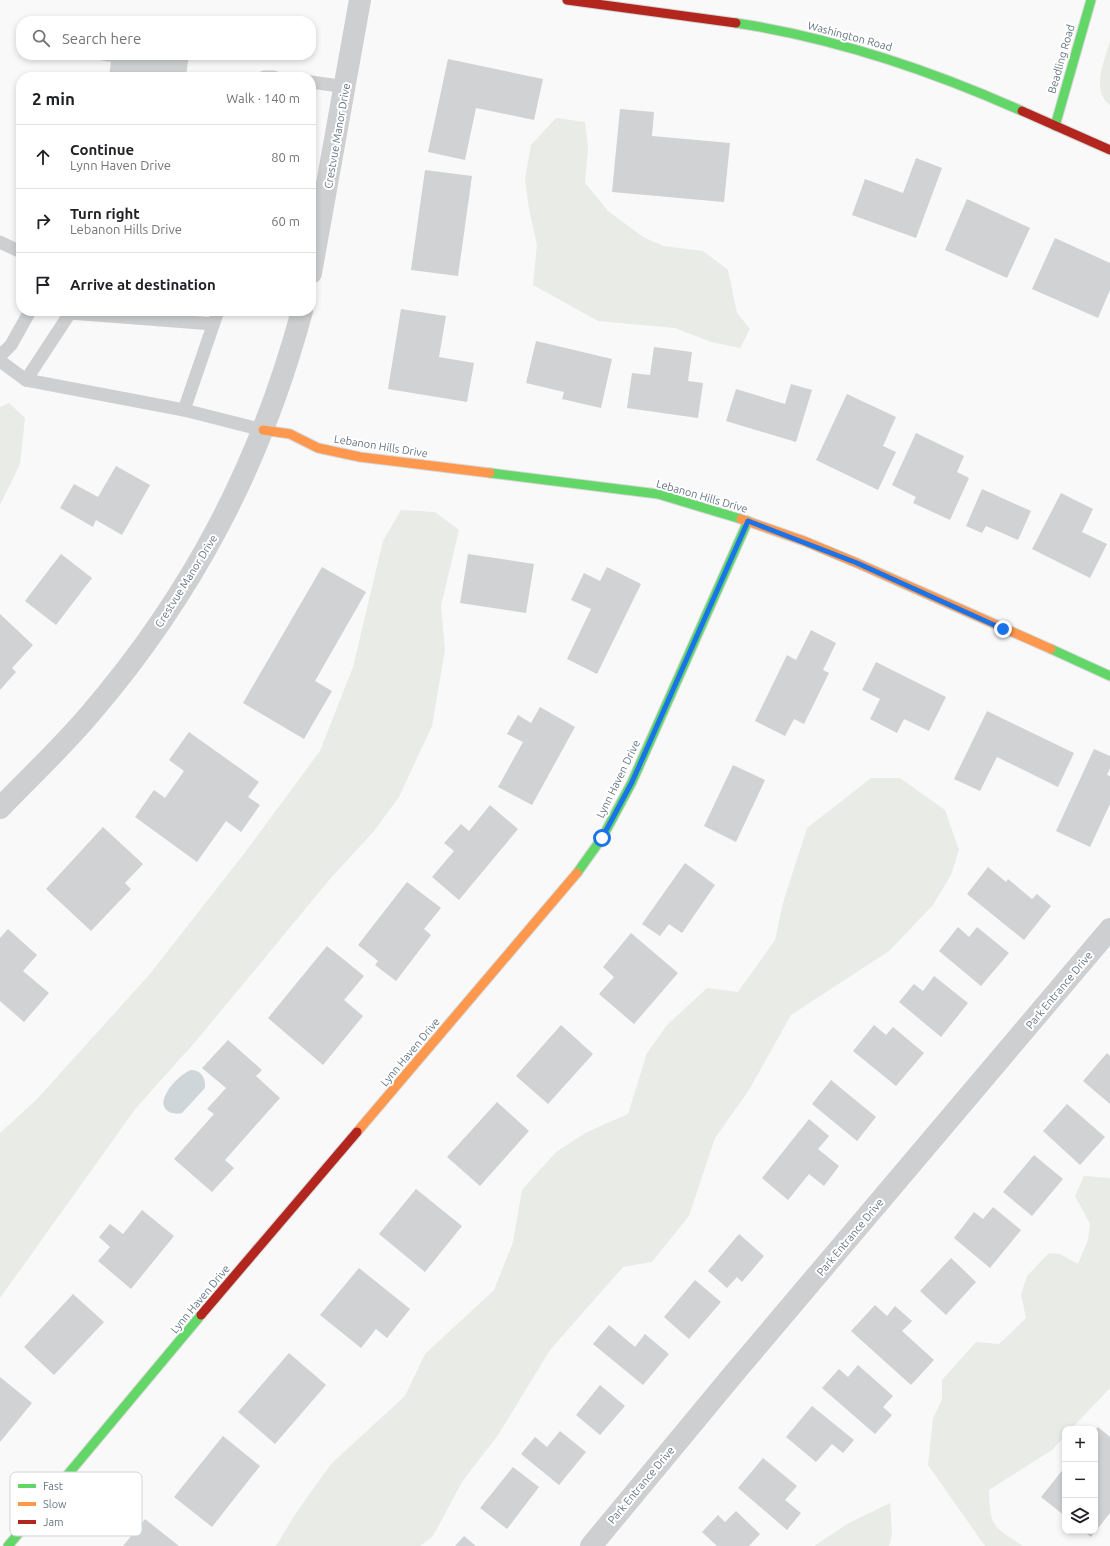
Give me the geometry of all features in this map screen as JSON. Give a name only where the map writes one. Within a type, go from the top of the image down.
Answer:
[{"type":"street","name":"Crestvue Manor Drive","points":[[316,246],[346,87],[360,0]]},
{"type":"street","name":"Washington Road","points":[[567,0],[759,27],[862,50],[956,82],[1110,150]]},
{"type":"street","name":"Beadling Road","points":[[1055,126],[1091,0]]},
{"type":"street","name":"Crestvue Manor Drive","points":[[0,808],[90,715],[166,617],[227,512],[248,468],[286,366],[301,316]]},
{"type":"street","name":"Lebanon Hills Drive","points":[[263,430],[290,434],[318,448],[360,457],[658,494],[748,521],[857,563],[1110,676]]},
{"type":"street","name":"Lynn Haven Drive","points":[[70,1472],[174,1347],[573,878],[602,838],[632,782],[748,521]]},
{"type":"street","name":"Park Entrance Drive","points":[[591,1546],[736,1371],[1110,929]]},
{"type":"street","name":"Lynn Haven Drive","points":[[8,1546],[16,1536]]},
{"type":"lane","points":[[316,83],[346,87]]},
{"type":"lane","points":[[0,242],[16,250]]},
{"type":"lane","points":[[0,356],[11,345],[27,316]]},
{"type":"lane","points":[[26,380],[68,316]]},
{"type":"lane","points":[[109,316],[213,324]]},
{"type":"lane","points":[[184,410],[216,316]]},
{"type":"lane","points":[[0,361],[26,380],[184,410],[263,430]]},
{"type":"shaded area","points":[[1110,41],[1110,105],[1104,99],[1100,83]]},
{"type":"shaded area","points":[[556,118],[585,122],[588,148],[585,183],[608,211],[643,237],[663,246],[703,251],[728,270],[737,313],[750,329],[740,348],[711,342],[675,328],[598,321],[533,285],[537,245],[529,209],[525,179],[531,145]]},
{"type":"shaded area","points":[[9,403],[25,418],[20,464],[0,505],[0,407]]},
{"type":"shaded area","points":[[401,510],[435,512],[459,530],[441,606],[445,650],[432,726],[399,797],[374,831],[330,879],[196,1041],[136,1108],[0,1298],[0,1133],[37,1099],[149,975],[243,855],[320,751],[353,667],[383,541]]},
{"type":"shaded area","points":[[871,778],[900,778],[945,810],[959,850],[951,875],[933,905],[889,951],[791,1015],[749,1090],[715,1138],[689,1216],[652,1262],[623,1267],[550,1350],[498,1435],[462,1482],[433,1536],[420,1546],[276,1546],[296,1513],[331,1464],[405,1396],[425,1354],[494,1290],[513,1242],[522,1190],[556,1152],[587,1132],[628,1114],[647,1053],[667,1025],[707,988],[738,992],[775,940],[783,903],[807,828]]},
{"type":"shaded area","points":[[191,1070],[198,1071],[202,1075],[205,1081],[205,1088],[182,1113],[178,1114],[170,1112],[164,1105],[167,1092],[179,1077]]},
{"type":"shaded area","points":[[1084,1176],[1110,1178],[1110,1388],[1074,1426],[1062,1426],[1062,1439],[1052,1450],[989,1490],[992,1519],[995,1525],[999,1530],[1023,1546],[985,1546],[928,1465],[933,1419],[942,1399],[942,1380],[976,1342],[999,1344],[1026,1318],[1021,1294],[1027,1276],[1049,1253],[1060,1254],[1078,1264],[1088,1240],[1090,1224],[1075,1196]]},
{"type":"shaded area","points":[[890,1503],[892,1535],[889,1546],[814,1546],[849,1523]]},
{"type":"building","points":[[448,59],[543,79],[534,120],[476,108],[465,160],[428,152]]},
{"type":"building","points":[[99,60],[188,60],[187,72],[110,72],[111,62]]},
{"type":"building","points":[[620,109],[654,112],[652,136],[730,143],[724,202],[612,192]]},
{"type":"building","points":[[916,158],[942,168],[916,238],[852,215],[865,179],[903,193]]},
{"type":"building","points":[[425,170],[472,176],[458,276],[411,270]]},
{"type":"building","points":[[967,199],[1030,228],[1007,278],[945,250]]},
{"type":"building","points":[[1055,238],[1110,263],[1110,290],[1098,318],[1032,289]]},
{"type":"building","points":[[401,309],[446,316],[439,357],[474,363],[467,402],[388,389]]},
{"type":"building","points":[[536,341],[612,359],[601,408],[562,399],[564,392],[526,383]]},
{"type":"building","points":[[654,347],[692,352],[688,381],[703,383],[698,418],[627,408],[632,373],[650,375]]},
{"type":"building","points":[[791,384],[812,390],[796,442],[726,421],[736,389],[785,404]]},
{"type":"building","points":[[847,394],[896,417],[883,446],[896,452],[878,490],[816,460]]},
{"type":"building","points":[[916,433],[964,456],[957,472],[969,478],[950,520],[913,503],[916,497],[892,485]]},
{"type":"building","points":[[116,466],[150,485],[122,535],[96,520],[93,527],[60,508],[74,484],[98,497]]},
{"type":"building","points":[[982,489],[1031,511],[1018,540],[986,526],[982,533],[966,526]]},
{"type":"building","points":[[1061,493],[1093,509],[1082,532],[1107,544],[1090,578],[1032,549]]},
{"type":"building","points":[[61,554],[92,578],[56,625],[25,601]]},
{"type":"building","points":[[468,554],[534,564],[526,613],[460,603]]},
{"type":"building","points":[[322,567],[366,592],[315,681],[332,691],[304,739],[243,703]]},
{"type":"building","points":[[607,567],[641,584],[597,674],[567,659],[591,609],[571,600],[584,573],[600,581]]},
{"type":"building","points":[[0,614],[33,645],[12,668],[16,672],[0,690]]},
{"type":"building","points":[[811,630],[836,643],[823,670],[829,673],[804,724],[794,719],[785,736],[755,721],[787,655],[796,660]]},
{"type":"building","points":[[876,662],[946,697],[929,731],[904,719],[897,733],[870,719],[880,699],[862,690]]},
{"type":"building","points":[[540,707],[575,727],[532,805],[498,787],[523,742],[507,734],[518,715],[531,723]]},
{"type":"building","points":[[987,711],[1074,753],[1058,787],[997,757],[980,791],[954,779]]},
{"type":"building","points":[[189,732],[259,782],[248,797],[260,805],[241,832],[226,821],[197,862],[135,817],[154,790],[165,798],[184,771],[169,760]]},
{"type":"building","points":[[1094,749],[1110,756],[1110,768],[1107,775],[1110,776],[1110,804],[1090,847],[1056,831]]},
{"type":"building","points":[[733,765],[765,780],[736,842],[704,826]]},
{"type":"building","points":[[490,805],[518,829],[459,900],[432,877],[454,851],[444,843],[461,824],[469,831]]},
{"type":"building","points":[[103,827],[143,864],[125,883],[131,889],[91,931],[46,889]]},
{"type":"building","points":[[685,863],[715,885],[682,933],[669,924],[660,936],[642,924]]},
{"type":"building","points":[[988,867],[1006,882],[1008,879],[1032,899],[1037,894],[1051,906],[1024,940],[967,894]]},
{"type":"building","points":[[407,882],[441,908],[424,929],[431,935],[396,981],[375,965],[378,961],[358,945]]},
{"type":"building","points":[[958,927],[969,937],[977,927],[1009,953],[981,986],[939,951]]},
{"type":"building","points":[[8,929],[37,955],[23,971],[49,993],[24,1022],[0,1001],[0,938]]},
{"type":"building","points":[[631,933],[678,973],[634,1024],[599,994],[614,977],[603,967]]},
{"type":"building","points":[[327,946],[364,976],[344,1000],[363,1016],[323,1065],[268,1018]]},
{"type":"building","points":[[934,976],[968,1003],[941,1037],[899,1002],[914,984],[923,991]]},
{"type":"building","points":[[561,1025],[593,1054],[548,1104],[516,1076]]},
{"type":"building","points":[[874,1025],[886,1035],[893,1027],[924,1053],[896,1086],[853,1051]]},
{"type":"building","points":[[228,1040],[262,1070],[256,1076],[280,1098],[225,1160],[234,1168],[212,1192],[174,1159],[214,1114],[207,1109],[226,1088],[202,1068]]},
{"type":"building","points":[[1107,1053],[1110,1056],[1110,1104],[1083,1081]]},
{"type":"building","points":[[831,1080],[876,1117],[857,1141],[812,1104]]},
{"type":"building","points":[[497,1102],[529,1131],[480,1186],[447,1157]]},
{"type":"building","points":[[1067,1104],[1105,1137],[1080,1165],[1043,1131]]},
{"type":"building","points":[[809,1119],[829,1136],[818,1149],[839,1166],[824,1186],[809,1174],[788,1200],[762,1178]]},
{"type":"building","points":[[1034,1155],[1063,1179],[1032,1216],[1003,1192]]},
{"type":"building","points":[[416,1189],[462,1226],[425,1272],[379,1234]]},
{"type":"building","points":[[993,1207],[1021,1230],[990,1268],[954,1238],[974,1212],[983,1219]]},
{"type":"building","points":[[142,1210],[174,1236],[131,1289],[98,1261],[110,1247],[99,1237],[110,1224],[123,1234]]},
{"type":"building","points":[[739,1234],[764,1256],[742,1282],[737,1277],[727,1288],[708,1271]]},
{"type":"building","points":[[951,1258],[976,1282],[946,1315],[920,1291]]},
{"type":"building","points":[[359,1268],[410,1309],[387,1338],[376,1329],[361,1348],[320,1315]]},
{"type":"building","points":[[695,1280],[721,1302],[689,1339],[664,1317]]},
{"type":"building","points":[[73,1294],[104,1322],[54,1375],[24,1347]]},
{"type":"building","points":[[875,1305],[887,1316],[895,1306],[912,1321],[902,1331],[934,1360],[911,1385],[851,1331]]},
{"type":"building","points":[[609,1325],[635,1347],[645,1334],[669,1354],[643,1385],[593,1344]]},
{"type":"building","points":[[289,1353],[326,1385],[275,1444],[238,1412]]},
{"type":"building","points":[[858,1365],[893,1396],[883,1407],[892,1415],[875,1434],[822,1388],[839,1369],[848,1377]]},
{"type":"building","points":[[0,1377],[32,1403],[0,1442]]},
{"type":"building","points":[[600,1385],[625,1406],[600,1435],[576,1415]]},
{"type":"building","points":[[812,1406],[854,1440],[843,1453],[832,1444],[816,1462],[786,1437]]},
{"type":"building","points":[[1098,1427],[1110,1437],[1110,1513],[1098,1528]]},
{"type":"building","points":[[560,1431],[586,1452],[559,1485],[521,1454],[535,1437],[547,1447]]},
{"type":"building","points":[[223,1436],[260,1466],[212,1527],[174,1497]]},
{"type":"building","points":[[763,1458],[797,1486],[785,1500],[801,1513],[787,1530],[738,1488]]},
{"type":"building","points":[[513,1467],[539,1487],[507,1529],[480,1508]]},
{"type":"building","points":[[1062,1471],[1062,1514],[1041,1497]]},
{"type":"building","points":[[736,1511],[760,1534],[749,1546],[717,1546],[702,1532],[718,1515],[725,1522]]},
{"type":"building","points":[[145,1519],[179,1546],[123,1546],[131,1536],[142,1536],[142,1523]]},
{"type":"building","points":[[464,1536],[476,1546],[455,1546]]},
{"type":"traffic: fast","points":[[1055,126],[1091,0]]},
{"type":"traffic: fast","points":[[736,23],[810,37],[882,57],[953,82],[1022,111]]},
{"type":"traffic: fast","points":[[490,473],[658,494],[741,519]]},
{"type":"traffic: fast","points":[[577,873],[602,838],[632,782],[748,521]]},
{"type":"traffic: fast","points":[[1051,649],[1110,676]]},
{"type":"traffic: fast","points":[[70,1472],[201,1315]]},
{"type":"traffic: fast","points":[[8,1546],[16,1536]]},
{"type":"traffic: slow","points":[[263,430],[290,434],[318,448],[360,457],[490,473]]},
{"type":"traffic: slow","points":[[741,519],[804,541],[857,563],[1051,649]]},
{"type":"traffic: slow","points":[[357,1132],[577,873]]},
{"type":"traffic: jam","points":[[567,0],[736,23]]},
{"type":"traffic: jam","points":[[1022,111],[1110,150]]},
{"type":"traffic: jam","points":[[201,1315],[357,1132]]},
{"type":"route","points":[[602,838],[632,782],[748,521],[804,541],[857,563],[1003,629]]}]
